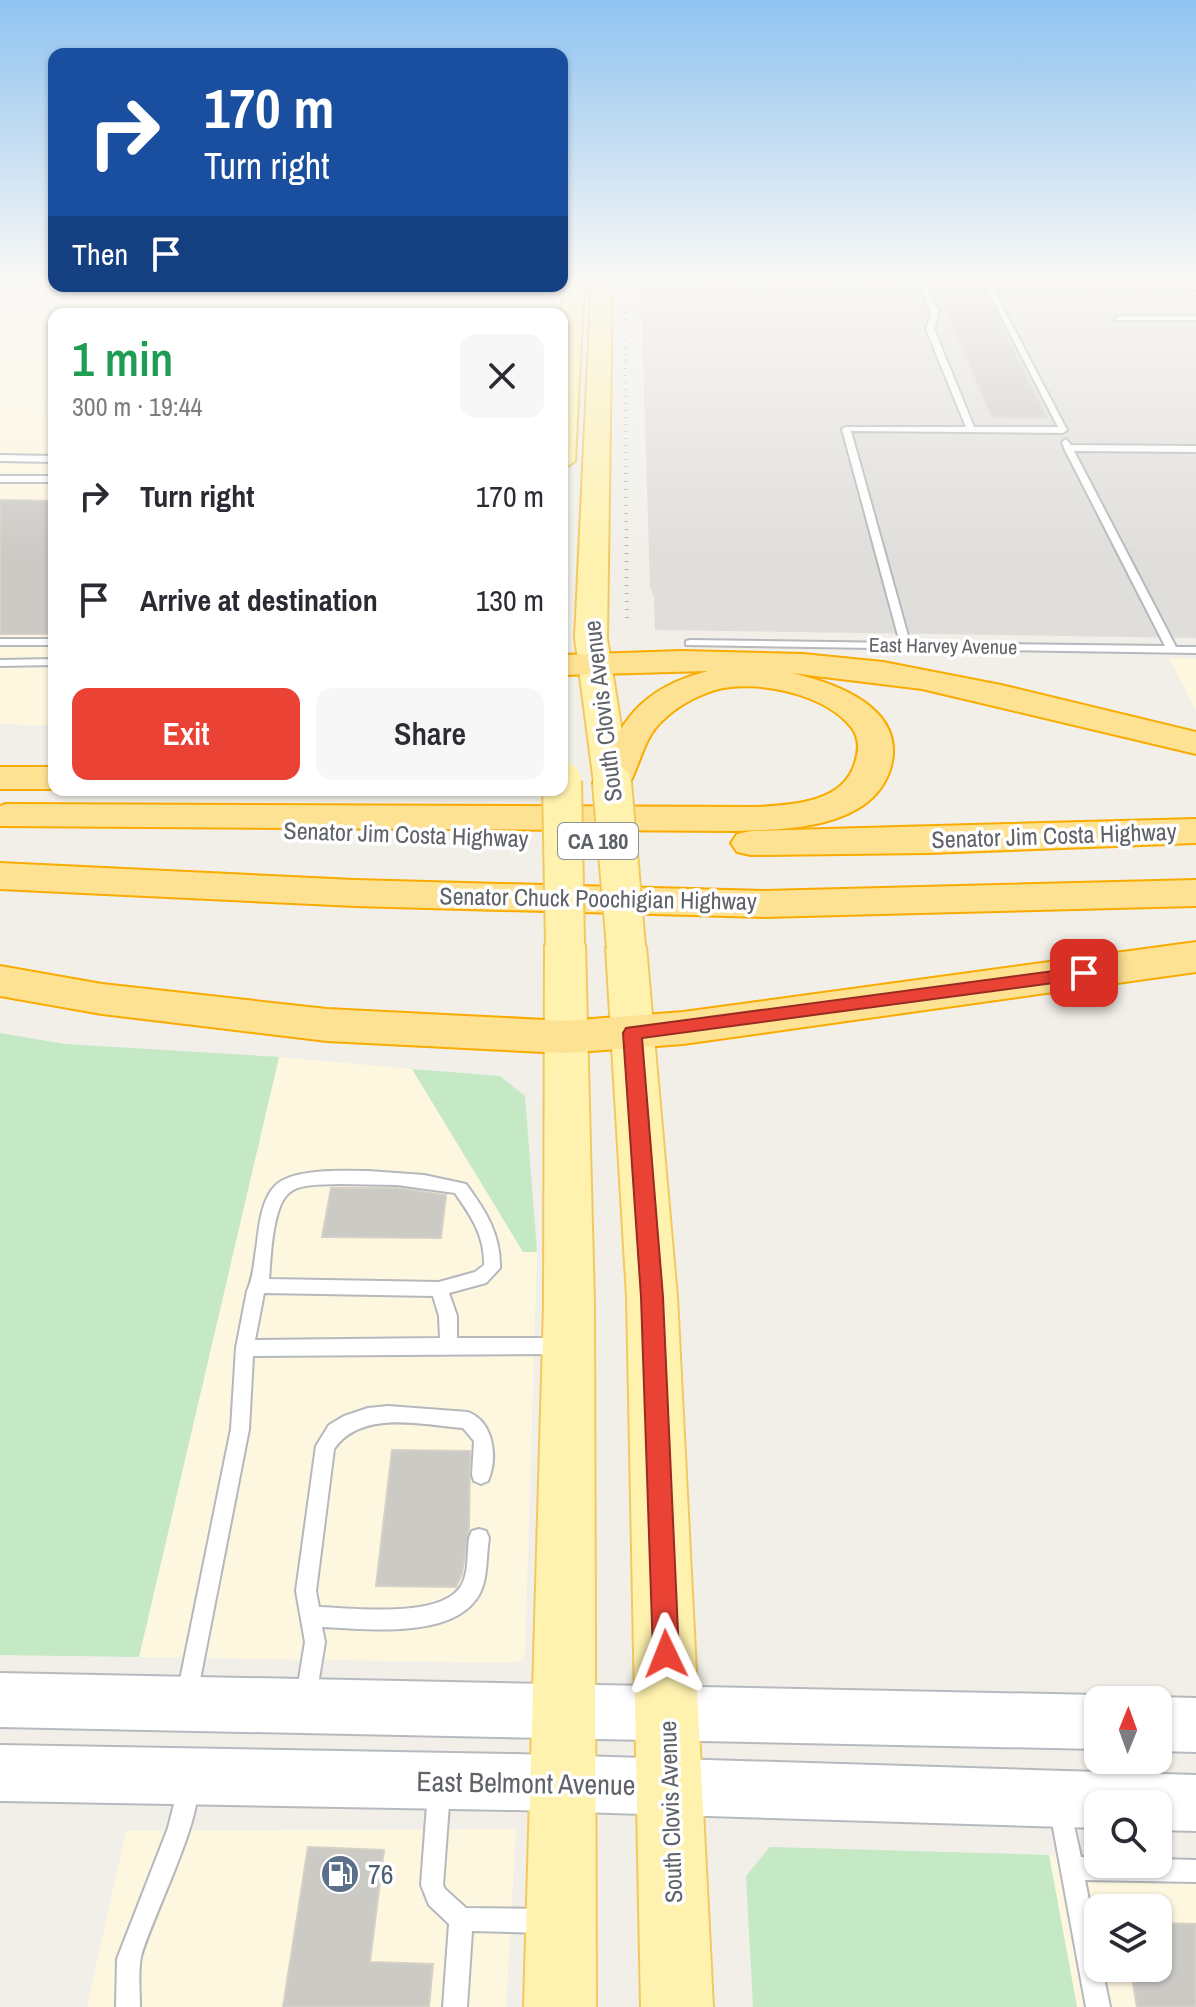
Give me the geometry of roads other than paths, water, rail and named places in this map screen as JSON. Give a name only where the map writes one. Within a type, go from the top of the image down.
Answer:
[{"type":"highway","points":[[577,664],[771,662],[884,672],[1196,743]]},
{"type":"highway","points":[[3,816],[676,819],[786,815],[833,806],[862,787],[875,765],[875,739],[870,728],[846,704],[815,689],[777,679],[728,678],[691,688],[651,712],[633,735],[612,783]]},
{"type":"highway","points":[[0,778],[48,778]]},
{"type":"highway","name":"Senator Jim Costa Highway","points":[[3,816],[397,835],[636,842],[929,841],[1196,831]]},
{"type":"highway","name":"Senator Chuck Poochigian Highway","points":[[0,876],[355,893],[764,904],[1196,893]]},
{"type":"highway","points":[[0,981],[102,999],[313,1024],[565,1037],[632,1033],[1196,957]]},
{"type":"main road","name":"South Clovis Avenue","points":[[599,371],[591,575],[577,664],[612,783],[626,947],[652,1297],[677,2007]]},
{"type":"main road","points":[[568,464],[578,468],[577,536],[591,575]]},
{"type":"main road","name":"South Clovis Avenue","points":[[560,2007],[568,1346],[562,796]]},
{"type":"main road","points":[[0,1700],[1084,1722]]},
{"type":"main road","points":[[1172,1724],[1196,1725]]},
{"type":"main road","name":"East Belmont Avenue","points":[[0,1773],[563,1783],[1196,1803]]},
{"type":"lane","points":[[947,371],[971,429]]},
{"type":"lane","points":[[1032,371],[1063,430],[1068,448],[1172,649]]},
{"type":"lane","points":[[906,646],[846,429],[1063,430]]},
{"type":"lane","points":[[1068,448],[1196,449]]},
{"type":"lane","points":[[0,458],[48,459]]},
{"type":"lane","points":[[0,479],[48,479]]},
{"type":"lane","points":[[0,642],[48,642]]},
{"type":"lane","name":"East Harvey Avenue","points":[[690,643],[1196,650]]},
{"type":"lane","points":[[0,663],[48,662]]},
{"type":"lane","points":[[185,1703],[240,1429],[245,1348],[255,1291],[260,1286],[271,1216],[283,1187],[294,1180],[418,1179],[460,1188],[488,1229],[494,1250],[492,1268],[480,1278],[439,1289],[260,1286]]},
{"type":"lane","points":[[439,1289],[448,1316],[449,1346]]},
{"type":"lane","points":[[245,1348],[568,1346]]},
{"type":"lane","points":[[305,1705],[315,1642],[306,1591],[309,1555],[325,1446],[332,1432],[352,1420],[383,1416],[468,1420],[483,1438],[481,1475]]},
{"type":"lane","points":[[313,1617],[432,1617],[459,1607],[471,1589],[479,1538]]},
{"type":"lane","points":[[128,2007],[129,1959],[179,1828],[191,1776]]},
{"type":"lane","points":[[440,1781],[432,1885],[437,1897],[461,1919],[561,1922]]},
{"type":"lane","points":[[1058,1799],[1098,2007]]},
{"type":"lane","points":[[1072,1868],[1196,1871]]},
{"type":"lane","points":[[455,2007],[461,1919]]},
{"type":"railway","points":[[625,371],[626,475]]},
{"type":"railway","points":[[626,473],[627,623]]},
{"type":"place","name":"76","points":[[340,1874]]}]
